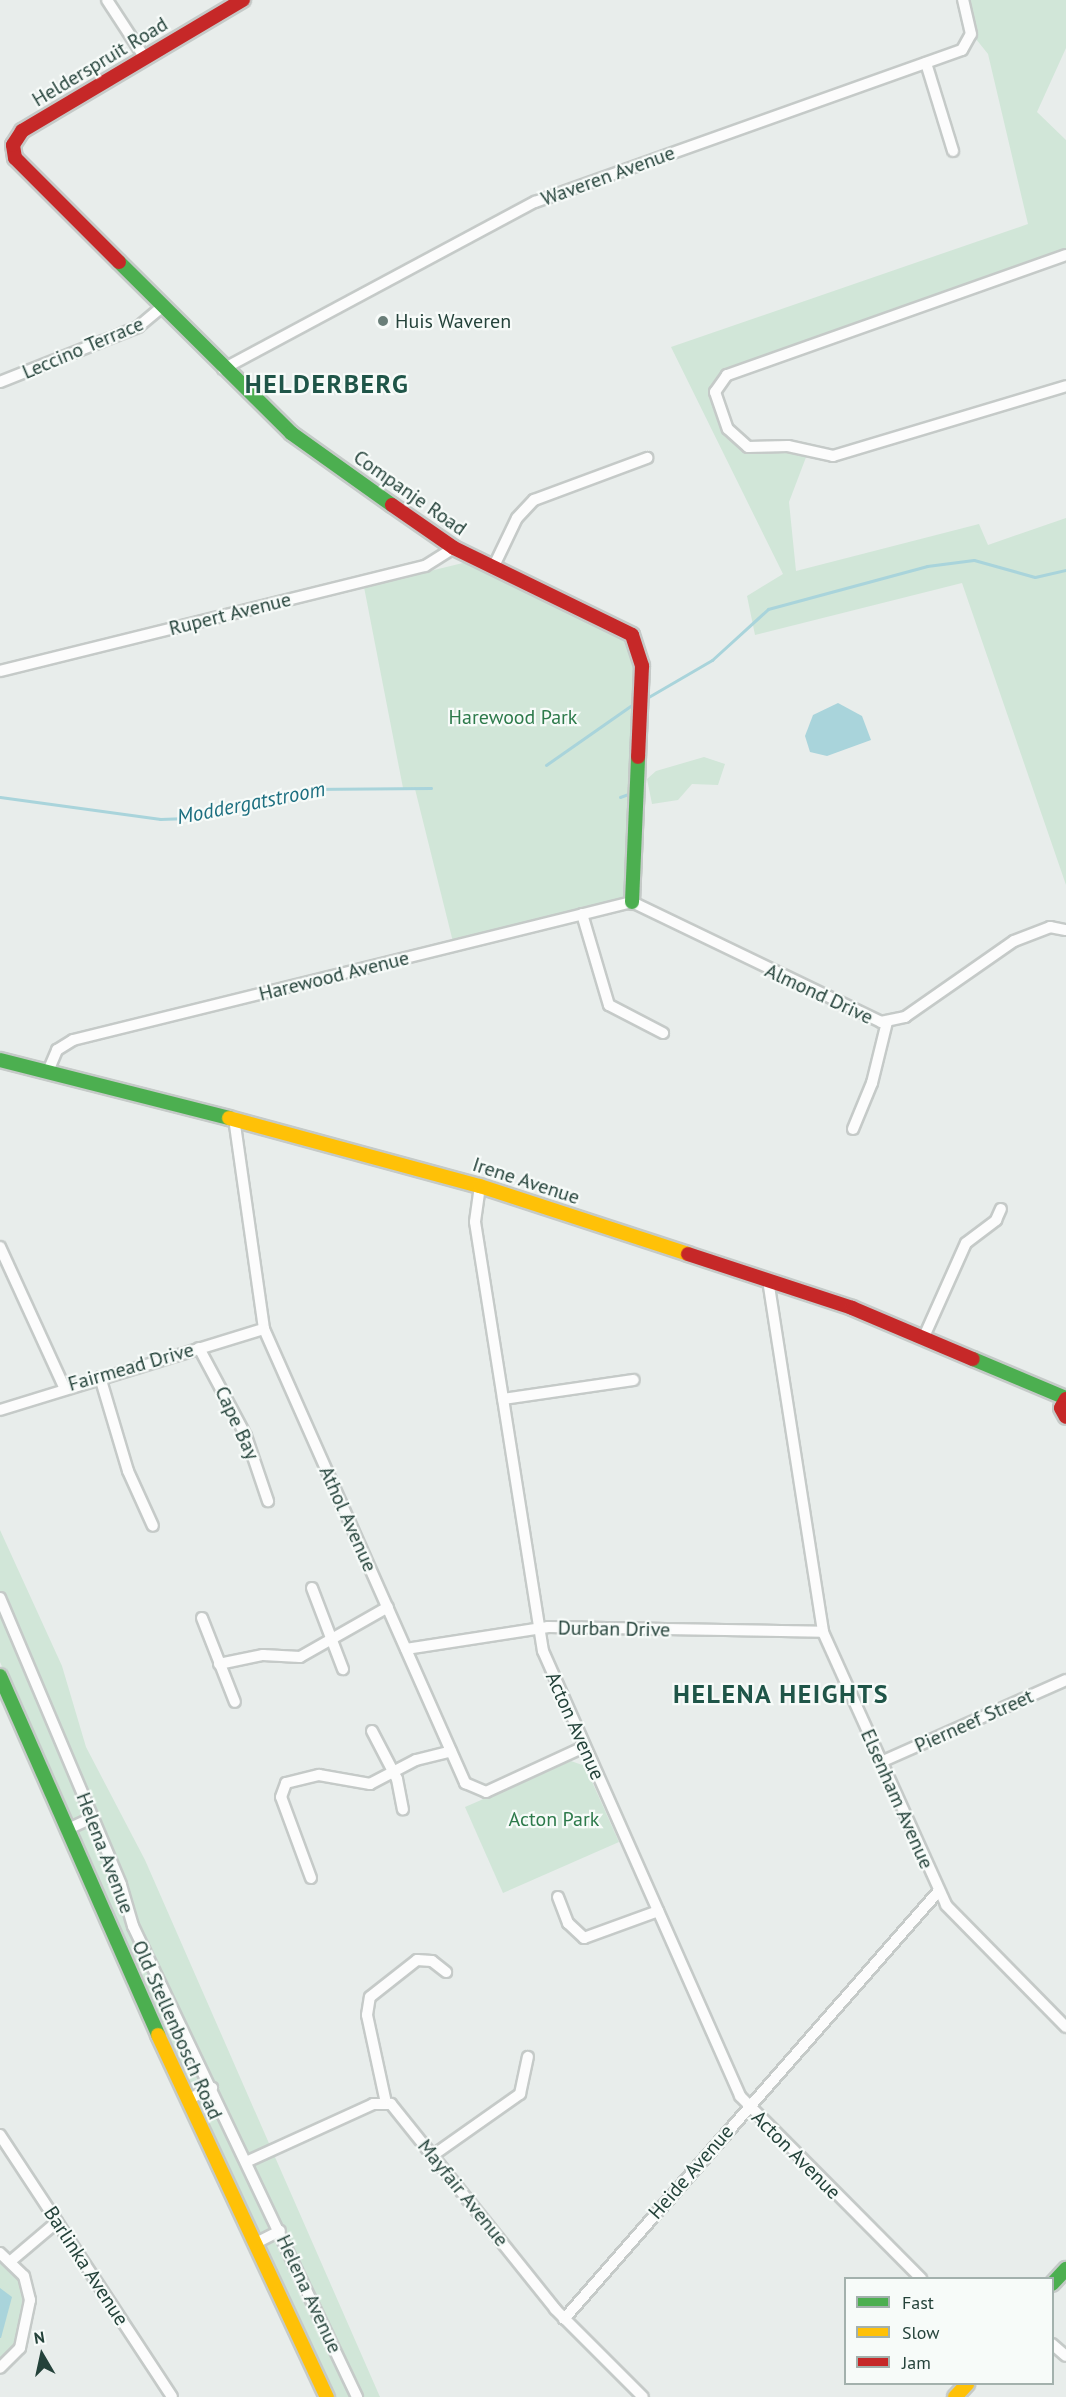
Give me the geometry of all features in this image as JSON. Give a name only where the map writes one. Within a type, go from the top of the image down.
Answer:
[{"type":"street","points":[[107,0],[145,58]]},
{"type":"street","name":"Helderspruit Road","points":[[13,145],[22,131],[243,0]]},
{"type":"street","name":"Waveren Avenue","points":[[223,369],[535,202],[926,63],[970,43],[963,0]]},
{"type":"street","points":[[926,63],[953,152]]},
{"type":"street","name":"Companje Road","points":[[13,145],[21,165],[223,369],[291,433],[454,548],[624,629],[638,643],[632,902]]},
{"type":"street","points":[[1066,255],[727,375],[715,392],[728,429],[748,447],[788,446],[833,456],[1066,386]]},
{"type":"street","name":"Leccino Terrace","points":[[0,382],[138,327],[162,308]]},
{"type":"street","points":[[493,568],[517,518],[534,500],[647,458]]},
{"type":"street","name":"Rupert Avenue","points":[[0,671],[424,566],[454,548]]},
{"type":"street","name":"Harewood Avenue","points":[[49,1069],[57,1050],[73,1040],[632,902]]},
{"type":"street","name":"Almond Drive","points":[[632,902],[865,1018],[887,1022],[904,1017],[1014,941],[1050,927],[1066,930]]},
{"type":"street","points":[[582,914],[609,1005],[663,1033]]},
{"type":"street","points":[[853,1128],[872,1083],[887,1022]]},
{"type":"street","name":"Irene Avenue","points":[[0,1060],[49,1069],[480,1186],[768,1280],[923,1339],[1026,1385],[1064,1410]]},
{"type":"street","name":"Athol Avenue","points":[[234,1118],[264,1329],[468,1786],[480,1793],[584,1747]]},
{"type":"street","name":"Acton Avenue","points":[[480,1186],[475,1222],[536,1630],[584,1747],[658,1911],[724,2066],[748,2107],[920,2277]]},
{"type":"street","points":[[923,1339],[967,1232],[996,1220],[1001,1209]]},
{"type":"street","points":[[0,1247],[64,1387]]},
{"type":"street","name":"Elsenham Avenue","points":[[768,1280],[823,1632],[938,1892],[955,1916],[1066,2027]]},
{"type":"street","name":"Fairmead Drive","points":[[0,1410],[64,1387],[264,1329]]},
{"type":"street","name":"Cape Bay","points":[[199,1348],[246,1436],[268,1501]]},
{"type":"street","points":[[100,1377],[128,1472],[153,1526]]},
{"type":"street","points":[[502,1399],[634,1380]]},
{"type":"street","points":[[312,1587],[343,1669]]},
{"type":"street","name":"Helena Avenue","points":[[0,1598],[92,1818],[133,1926],[357,2397]]},
{"type":"street","points":[[219,1664],[263,1655],[295,1658],[388,1607]]},
{"type":"street","points":[[202,1618],[235,1702]]},
{"type":"street","name":"Durban Drive","points":[[406,1649],[536,1630],[823,1632]]},
{"type":"street","name":"Old Stellenbosch Road","points":[[0,1676],[187,2100],[327,2397]]},
{"type":"street","name":"Pierneef Street","points":[[881,1762],[1066,1680]]},
{"type":"street","points":[[372,1731],[393,1773],[402,1809]]},
{"type":"street","points":[[311,1878],[281,1797],[283,1786],[312,1775],[364,1785],[416,1760],[451,1751]]},
{"type":"street","points":[[66,1830],[92,1818]]},
{"type":"street","name":"Heide Avenue","points":[[564,2319],[938,1892]]},
{"type":"street","points":[[558,1897],[568,1923],[584,1938],[658,1911]]},
{"type":"street","points":[[246,2162],[386,2103],[368,2001],[411,1963],[429,1960],[446,1972]]},
{"type":"street","points":[[432,2156],[520,2094],[528,2057]]},
{"type":"street","points":[[187,2100],[212,2088]]},
{"type":"street","name":"Mayfair Avenue","points":[[386,2103],[564,2319],[643,2397]]},
{"type":"street","name":"Barlinka Avenue","points":[[0,2134],[172,2397]]},
{"type":"street","points":[[12,2260],[57,2222]]},
{"type":"street","points":[[254,2244],[279,2231]]},
{"type":"street","points":[[0,2253],[12,2260],[27,2284],[30,2308],[20,2348],[0,2368]]},
{"type":"street","points":[[1054,2283],[1066,2269]]},
{"type":"street","points":[[1054,2345],[1066,2356]]},
{"type":"street","points":[[955,2397],[966,2385]]},
{"type":"green space","points":[[968,0],[1066,0],[1066,48],[1037,112],[1066,140],[1066,255],[727,375],[715,392],[739,440],[808,452],[789,502],[796,571],[979,524],[988,545],[1066,518],[1066,885],[962,583],[755,635],[747,596],[783,574],[671,347],[1028,224],[988,54],[976,39]]},
{"type":"green space","name":"Harewood Park","points":[[467,562],[619,633],[636,660],[624,898],[453,942],[415,789],[403,788],[364,587]]},
{"type":"green space","points":[[704,757],[725,764],[718,785],[692,784],[678,800],[652,804],[647,779],[656,771]]},
{"type":"green space","points":[[0,1530],[62,1666],[86,1747],[145,1860],[380,2397],[333,2397],[66,1815],[0,1662]]},
{"type":"green space","name":"Acton Park","points":[[571,1761],[585,1766],[619,1842],[503,1893],[465,1807]]},
{"type":"green space","points":[[0,2259],[19,2279],[24,2309],[17,2344],[0,2362]]},
{"type":"water","points":[[838,703],[862,716],[871,740],[827,756],[810,752],[805,736],[813,715]]},
{"type":"water","points":[[0,2288],[12,2297],[1,2338],[0,2338]]},
{"type":"waterway","points":[[645,699],[712,660],[768,609],[927,566],[974,560],[1035,577],[1066,570]]},
{"type":"waterway","points":[[546,765],[636,702]]},
{"type":"waterway","name":"Moddergatstroom","points":[[0,797],[160,819],[188,818],[308,789],[431,788]]},
{"type":"waterway","points":[[620,797],[631,793]]},
{"type":"traffic: fast","points":[[119,262],[291,433],[392,505]]},
{"type":"traffic: fast","points":[[632,902],[638,757]]},
{"type":"traffic: fast","points":[[0,1060],[229,1118]]},
{"type":"traffic: fast","points":[[973,1359],[1066,1398]]},
{"type":"traffic: fast","points":[[0,1676],[158,2035]]},
{"type":"traffic: fast","points":[[1054,2282],[1066,2269]]},
{"type":"traffic: slow","points":[[229,1118],[480,1186],[688,1254]]},
{"type":"traffic: slow","points":[[158,2035],[327,2397]]},
{"type":"traffic: slow","points":[[955,2397],[966,2385]]},
{"type":"traffic: jam","points":[[119,262],[15,158],[13,145],[22,131],[243,0]]},
{"type":"traffic: jam","points":[[392,505],[454,548],[632,635],[642,666],[638,757]]},
{"type":"traffic: jam","points":[[688,1254],[852,1308],[973,1359]]},
{"type":"traffic: jam","points":[[1066,1399],[1061,1408],[1066,1417]]},
{"type":"place","name":"Huis Waveren","points":[[383,321]]},
{"type":"district","name":"HELDERBERG","points":[[327,384]]},
{"type":"district","name":"HELENA HEIGHTS","points":[[781,1694]]}]
